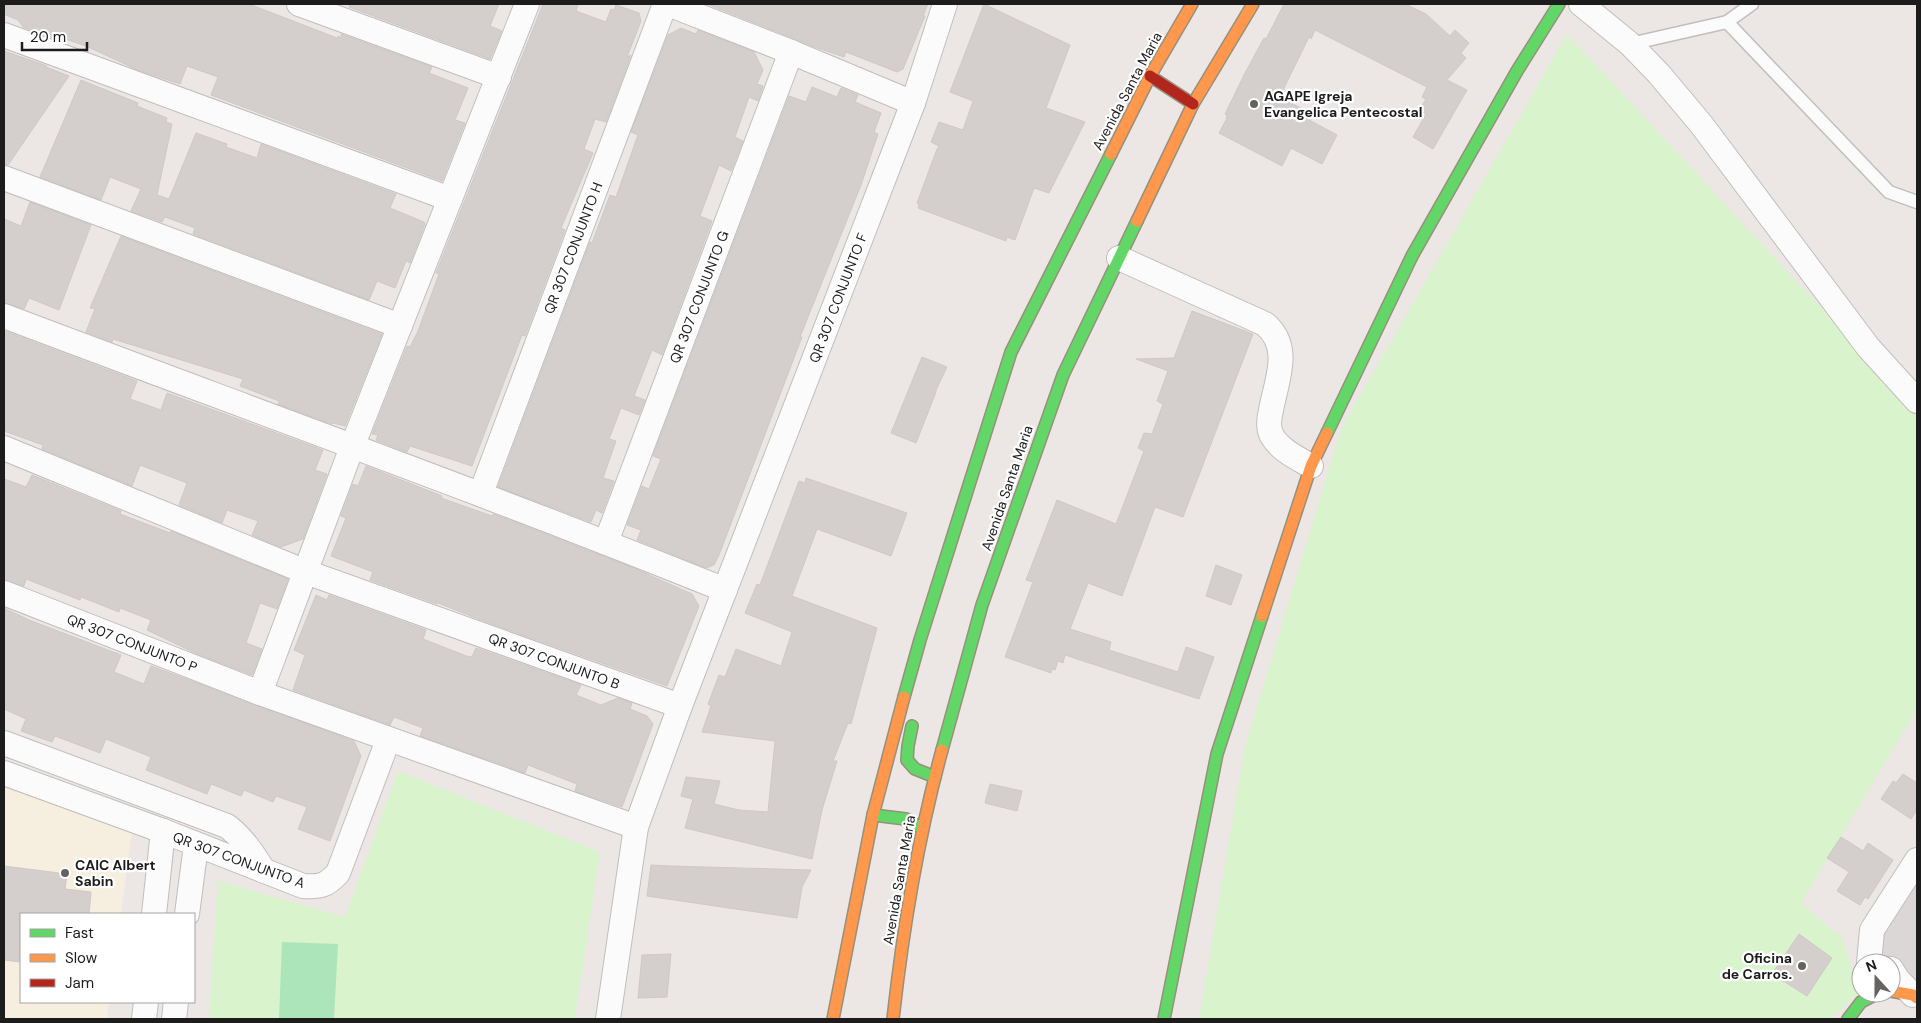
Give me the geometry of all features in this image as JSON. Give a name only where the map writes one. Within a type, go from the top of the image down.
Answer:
[{"type":"main road","name":"Avenida Santa Maria","points":[[833,1019],[873,815],[920,640],[1011,352],[1150,76],[1192,4]]},
{"type":"main road","name":"Avenida Santa Maria","points":[[893,1019],[897,981],[922,828],[935,777],[982,605],[1063,375],[1193,104],[1253,4]]},
{"type":"main road","points":[[1164,1019],[1217,754],[1311,466],[1412,256],[1517,71],[1560,4]]},
{"type":"main road","points":[[1150,76],[1193,104]]},
{"type":"main road","points":[[918,691],[920,640]]},
{"type":"main road","points":[[914,716],[907,749],[907,762],[920,773],[935,777]]},
{"type":"main road","points":[[873,815],[906,819],[922,828]]},
{"type":"street","points":[[299,4],[498,77]]},
{"type":"street","points":[[528,4],[352,447],[260,693],[636,827]]},
{"type":"street","points":[[666,4],[791,52],[913,103]]},
{"type":"street","name":"QR 307 CONJUNTO H","points":[[481,493],[666,4]]},
{"type":"street","name":"QR 307 CONJUNTO F","points":[[680,706],[913,103],[945,4]]},
{"type":"street","points":[[1581,4],[1630,44],[1660,74],[1701,124],[1868,347],[1917,401]]},
{"type":"street","points":[[4,35],[450,199]]},
{"type":"street","name":"QR 307 CONJUNTO G","points":[[606,542],[791,52]]},
{"type":"street","points":[[4,178],[400,326]]},
{"type":"street","points":[[1119,258],[1265,324],[1274,332],[1280,345],[1282,358],[1269,419],[1271,434],[1280,446],[1311,466]]},
{"type":"street","points":[[4,316],[352,447],[481,493],[725,590]]},
{"type":"street","name":"QR 307 CONJUNTO B","points":[[4,448],[306,572],[680,706]]},
{"type":"street","name":"QR 307 CONJUNTO P","points":[[4,593],[260,693]]},
{"type":"street","points":[[608,1019],[636,827],[680,706]]},
{"type":"street","name":"QR 307 CONJUNTO A","points":[[4,773],[303,886],[315,887],[329,884],[338,873],[388,740]]},
{"type":"street","points":[[4,743],[227,826],[245,843],[264,871]]},
{"type":"street","points":[[154,913],[163,832]]},
{"type":"street","points":[[187,913],[196,845]]},
{"type":"street","points":[[1870,953],[1872,930],[1917,860]]},
{"type":"street","points":[[1872,930],[1882,953]]},
{"type":"street","points":[[144,1019],[146,1003]]},
{"type":"street","points":[[174,1019],[176,1003]]},
{"type":"lane","points":[[1630,44],[1727,22],[1752,4]]},
{"type":"lane","points":[[1727,22],[1889,192],[1917,202]]},
{"type":"shaded area","name":"CAIC Albert Sabin","points":[[4,784],[132,831],[121,913],[20,913],[20,1003],[109,1003],[107,1019],[4,1019]]},
{"type":"shaded area","points":[[1917,849],[1917,1003],[1901,983],[1901,953],[1881,953],[1868,923]]},
{"type":"green space","points":[[1567,34],[1865,355],[1917,398],[1917,709],[1801,903],[1843,939],[1851,966],[1851,1000],[1830,1019],[1199,1019],[1244,750],[1341,429]]},
{"type":"green space","points":[[398,771],[600,852],[575,1019],[209,1019],[218,881],[345,917]]},
{"type":"green space","points":[[282,942],[338,944],[334,1019],[279,1019]]},
{"type":"building","points":[[4,4],[249,4],[337,38],[338,36],[341,38],[341,34],[432,67],[429,73],[468,88],[455,120],[465,123],[442,181],[211,95],[218,77],[187,66],[180,84],[138,70],[86,46],[59,37],[58,40],[23,27],[18,20],[4,14]]},
{"type":"building","points":[[350,4],[499,4],[490,26],[502,31],[490,59],[349,7]]},
{"type":"building","points":[[543,4],[578,4],[576,11],[606,22],[611,9],[614,10],[616,5],[639,13],[641,21],[627,57],[631,55],[606,122],[595,119],[584,149],[593,153],[561,228],[565,230],[525,336],[522,335],[472,466],[410,446],[407,452],[376,440],[378,435],[372,434],[407,346],[410,347],[418,331],[439,274],[436,273]]},
{"type":"building","points":[[707,4],[928,4],[923,16],[925,16],[903,69],[897,72],[846,52],[844,57],[815,47]]},
{"type":"building","points":[[984,4],[1070,45],[1046,108],[1085,122],[1049,193],[1034,188],[1015,240],[1007,237],[1006,241],[918,208],[919,204],[917,203],[939,146],[931,142],[939,122],[963,130],[973,101],[950,92]]},
{"type":"building","points":[[1284,4],[1405,4],[1426,14],[1450,36],[1455,30],[1469,43],[1461,53],[1466,58],[1447,80],[1467,90],[1433,149],[1413,137],[1426,114],[1419,110],[1426,99],[1422,97],[1427,87],[1315,30],[1311,39],[1309,37],[1282,92],[1284,93],[1281,98],[1303,109],[1300,115],[1337,135],[1322,164],[1291,148],[1282,166],[1219,133],[1226,120],[1227,115],[1225,114],[1245,73],[1264,38],[1266,39]]},
{"type":"building","points":[[681,28],[696,34],[698,30],[754,52],[763,70],[757,84],[763,86],[758,101],[749,97],[735,137],[743,141],[731,171],[719,165],[700,216],[712,221],[662,355],[652,350],[634,396],[645,400],[639,415],[621,408],[609,439],[616,441],[603,478],[614,481],[602,513],[596,510],[591,522],[498,487],[590,242],[592,243],[610,195],[616,197],[638,135],[631,132],[668,35]]},
{"type":"building","points":[[4,51],[69,76],[8,165],[4,165]]},
{"type":"building","points":[[81,80],[138,103],[137,106],[167,118],[166,122],[172,124],[157,195],[169,199],[196,133],[227,144],[226,147],[257,158],[261,144],[396,194],[390,208],[425,224],[410,263],[406,261],[395,288],[377,281],[369,300],[193,234],[195,228],[165,217],[162,222],[131,211],[141,189],[110,177],[101,200],[40,177]]},
{"type":"building","points":[[812,87],[837,97],[841,88],[858,95],[855,102],[881,113],[874,132],[878,134],[861,185],[800,337],[802,337],[719,555],[714,565],[706,568],[637,540],[641,530],[627,525],[642,486],[649,489],[661,459],[653,456],[789,96],[806,102]]},
{"type":"building","points":[[30,202],[91,225],[59,310],[29,298],[24,309],[4,303],[4,219],[21,226]]},
{"type":"building","points":[[121,236],[382,334],[345,426],[332,424],[278,404],[279,401],[240,386],[243,379],[113,339],[112,342],[86,332],[95,309],[90,308]]},
{"type":"building","points":[[1192,311],[1253,334],[1183,517],[1155,507],[1122,596],[1088,583],[1070,629],[1111,642],[1109,650],[1178,672],[1186,647],[1214,657],[1199,699],[1065,655],[1063,663],[1058,661],[1055,670],[1052,669],[1051,673],[1005,657],[1033,582],[1026,580],[1057,500],[1116,524],[1144,451],[1138,448],[1144,433],[1152,434],[1163,404],[1157,401],[1168,371],[1136,359],[1174,358]]},
{"type":"building","points":[[4,331],[137,381],[130,399],[161,410],[167,393],[323,450],[315,470],[327,474],[303,539],[281,547],[252,535],[258,521],[227,510],[222,523],[179,505],[187,483],[140,465],[132,486],[42,449],[43,445],[4,431]]},
{"type":"building","points":[[922,357],[947,367],[916,443],[891,433]]},
{"type":"building","points":[[366,466],[442,496],[441,498],[492,516],[493,514],[631,567],[692,594],[699,606],[667,686],[370,580],[373,572],[331,556],[346,518],[341,516],[353,484],[358,486]]},
{"type":"building","points":[[32,475],[121,511],[120,514],[170,533],[171,531],[288,579],[277,609],[260,603],[246,643],[262,649],[252,675],[197,654],[147,630],[151,620],[120,608],[119,612],[81,597],[80,600],[26,579],[24,586],[4,580],[4,479],[26,487]]},
{"type":"building","points":[[806,478],[907,513],[891,556],[817,529],[792,596],[877,628],[851,724],[848,723],[833,761],[837,761],[822,810],[812,859],[685,828],[693,799],[681,796],[686,777],[720,781],[714,804],[739,810],[768,812],[775,741],[702,732],[711,706],[708,704],[719,675],[725,677],[736,649],[781,666],[792,632],[745,613],[757,584],[760,585],[799,481],[805,483]]},
{"type":"building","points":[[1216,565],[1242,575],[1231,605],[1206,596]]},
{"type":"building","points":[[316,595],[327,600],[329,595],[426,630],[423,639],[469,657],[472,657],[476,648],[581,685],[576,695],[601,705],[618,698],[632,703],[630,709],[647,716],[653,724],[622,807],[575,791],[577,784],[528,765],[525,773],[420,736],[423,728],[394,717],[390,725],[293,690],[305,655],[294,650]]},
{"type":"building","points":[[4,608],[29,620],[121,655],[114,672],[144,684],[151,666],[354,741],[361,756],[330,841],[298,829],[307,807],[276,796],[273,802],[244,790],[241,796],[211,784],[207,794],[146,770],[151,757],[106,739],[100,753],[55,736],[52,742],[21,731],[26,719],[4,709]]},
{"type":"building","points":[[1903,774],[1917,783],[1917,810],[1911,819],[1881,799],[1893,781],[1896,783]]},
{"type":"building","points":[[990,784],[1022,791],[1017,811],[985,803]]},
{"type":"building","points":[[1841,837],[1863,851],[1868,843],[1893,860],[1868,899],[1865,897],[1860,905],[1837,891],[1849,872],[1827,858]]},
{"type":"building","points":[[651,865],[811,870],[802,887],[797,918],[647,896]]},
{"type":"building","points":[[4,866],[67,874],[65,889],[91,892],[89,913],[20,913],[20,962],[4,960]]},
{"type":"building","name":"Oficina de Carros.","points":[[1799,934],[1832,958],[1807,996],[1772,974]]},
{"type":"building","points":[[671,954],[667,997],[638,998],[642,955]]},
{"type":"traffic: fast","points":[[1327,433],[1412,256],[1517,71],[1559,4]]},
{"type":"traffic: fast","points":[[904,697],[920,640],[1011,352],[1111,154]]},
{"type":"traffic: fast","points":[[942,750],[982,605],[1063,375],[1137,221]]},
{"type":"traffic: fast","points":[[1164,1019],[1217,754],[1262,616]]},
{"type":"traffic: fast","points":[[912,726],[907,760],[915,769],[935,777]]},
{"type":"traffic: fast","points":[[873,815],[906,819],[922,828]]},
{"type":"traffic: fast","points":[[1848,1019],[1860,1003]]},
{"type":"traffic: slow","points":[[1111,154],[1150,76],[1192,4]]},
{"type":"traffic: slow","points":[[1137,221],[1193,104],[1253,4]]},
{"type":"traffic: slow","points":[[1262,616],[1311,466],[1327,433]]},
{"type":"traffic: slow","points":[[833,1019],[873,815],[904,697]]},
{"type":"traffic: slow","points":[[893,1019],[912,883],[933,783],[942,750]]},
{"type":"traffic: slow","points":[[1901,993],[1913,995],[1917,998]]},
{"type":"traffic: jam","points":[[1150,76],[1193,104]]},
{"type":"place","name":"AGAPE Igreja Evangelica Pentecostal","points":[[1254,104]]},
{"type":"place","name":"CAIC Albert Sabin","points":[[65,873]]},
{"type":"place","name":"Oficina de Carros.","points":[[1802,966]]}]
